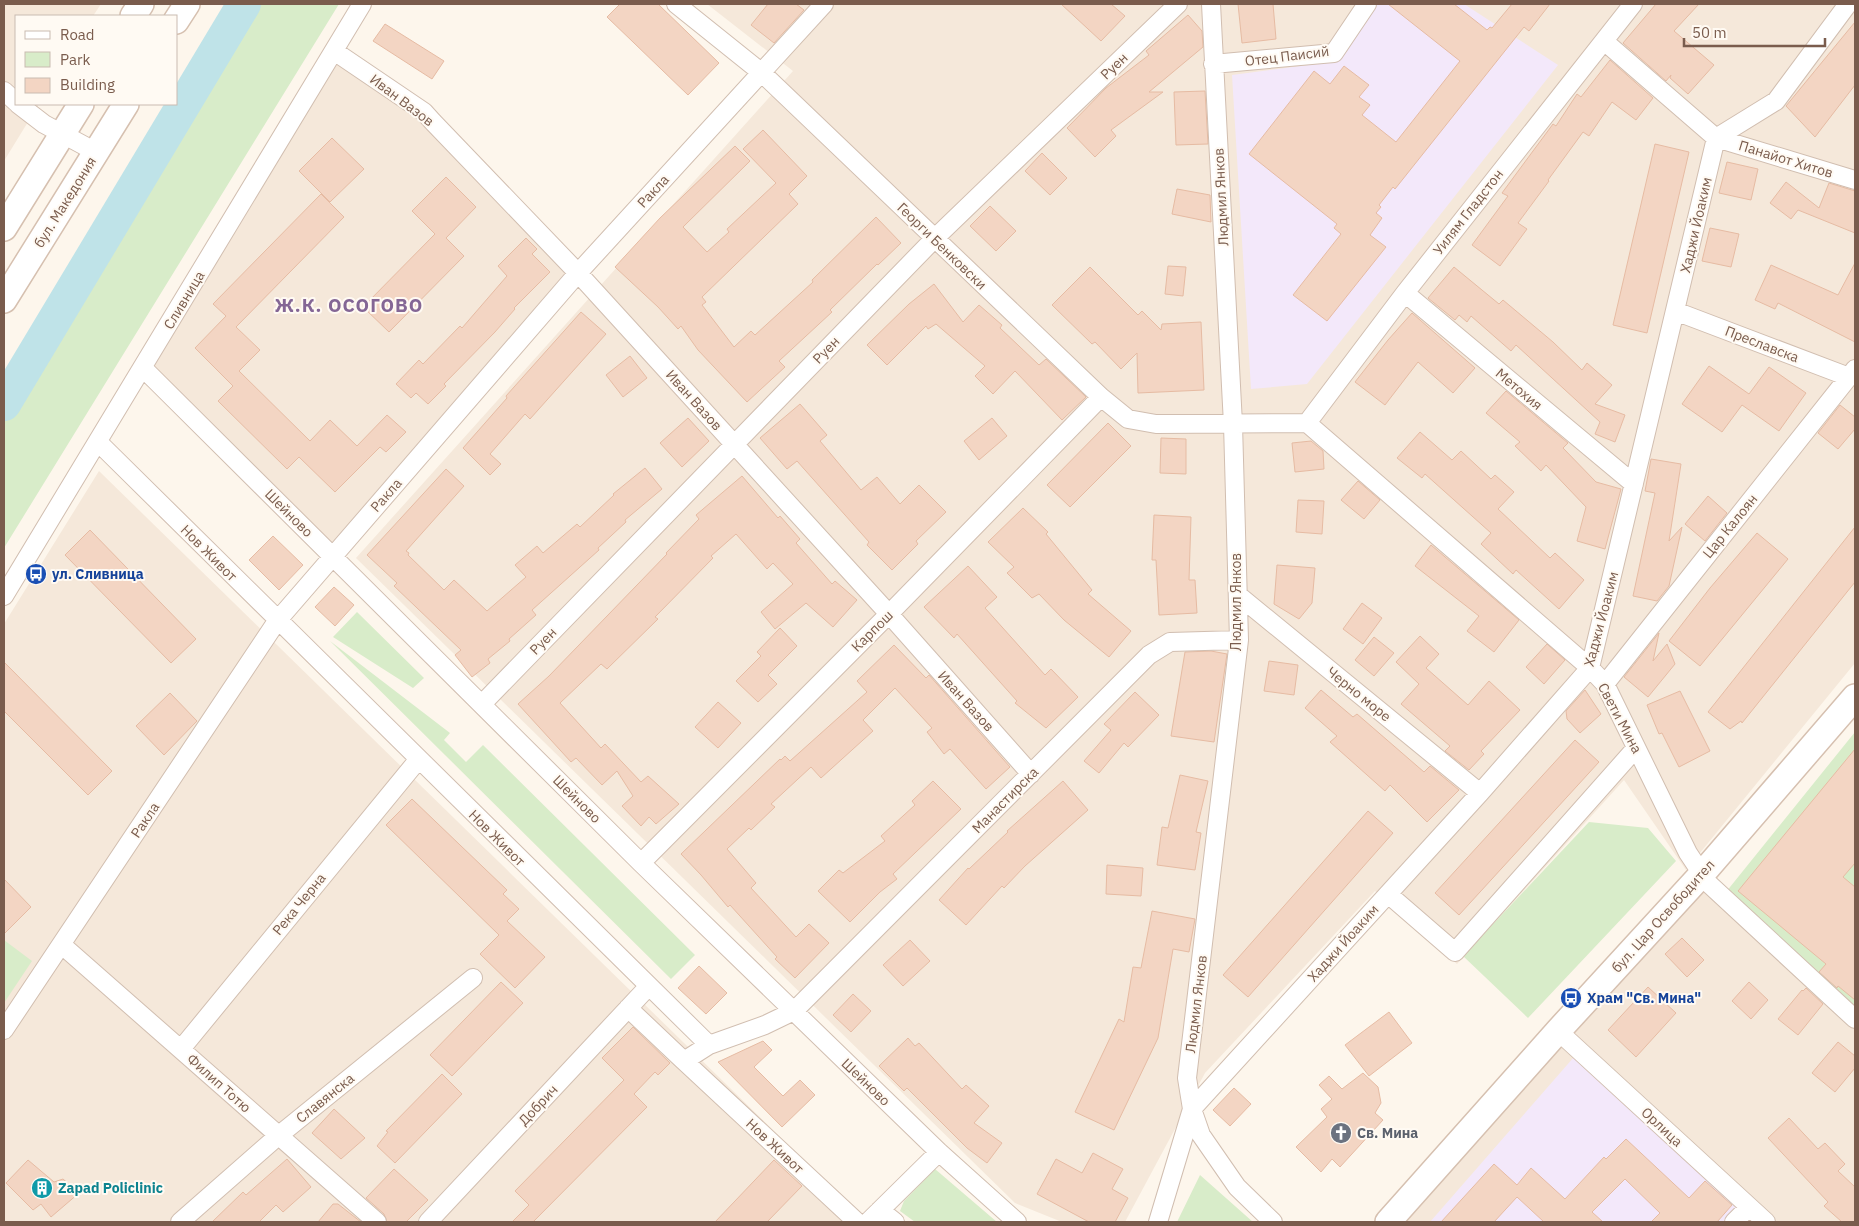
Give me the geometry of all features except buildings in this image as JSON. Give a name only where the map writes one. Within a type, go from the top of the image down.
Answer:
[{"type":"main road","points":[[134,15],[141,4]]},
{"type":"main road","points":[[178,18],[187,4]]},
{"type":"main road","points":[[4,228],[79,105]]},
{"type":"main road","name":"бул. Македония","points":[[4,300],[125,105]]},
{"type":"main road","name":"бул. Цар Освободител","points":[[1388,1222],[1558,1031],[1705,878],[1855,697]]},
{"type":"street","name":"Сливница","points":[[4,596],[362,4]]},
{"type":"street","name":"Георги Бенковски","points":[[676,4],[762,73],[1101,397],[1128,419],[1156,424],[1233,424]]},
{"type":"street","name":"Ракла","points":[[4,1030],[277,621],[578,272],[824,4]]},
{"type":"street","name":"Руен","points":[[482,704],[934,239],[1178,4]]},
{"type":"street","name":"Людмил Янков","points":[[1158,1222],[1192,1108],[1187,1078],[1239,640],[1233,424],[1211,4]]},
{"type":"street","name":"Отец Паисий","points":[[1213,64],[1334,53],[1367,4]]},
{"type":"street","name":"Уилям Гладстон","points":[[1308,423],[1404,293],[1632,4]]},
{"type":"street","points":[[1604,41],[1716,138],[1776,100],[1848,4]]},
{"type":"street","name":"Иван Вазов","points":[[334,51],[424,112],[578,272],[889,614],[1031,774]]},
{"type":"street","points":[[4,92],[15,101]]},
{"type":"street","points":[[20,105],[44,124],[96,152]]},
{"type":"street","name":"Панайот Хитов","points":[[1716,138],[1855,180]]},
{"type":"street","name":"Хаджи Йоаким","points":[[1192,1108],[1480,793],[1590,668],[1716,138]]},
{"type":"street","name":"Метохия","points":[[1404,293],[1634,484]]},
{"type":"street","name":"Преславска","points":[[1675,311],[1852,373]]},
{"type":"street","name":"Шейново","points":[[142,368],[641,863],[939,1152],[1017,1222]]},
{"type":"street","name":"Цар Калоян","points":[[1605,684],[1852,373]]},
{"type":"street","name":"Карпош","points":[[641,863],[889,614],[1101,397]]},
{"type":"street","points":[[1233,424],[1308,423]]},
{"type":"street","name":"Свети Мина","points":[[1308,423],[1590,668],[1605,684],[1688,853],[1705,878],[1855,1019]]},
{"type":"street","name":"Нов Живот","points":[[98,442],[277,621],[709,1045]]},
{"type":"street","name":"Черно море","points":[[1238,595],[1480,793]]},
{"type":"street","name":"Манастирска","points":[[709,1045],[765,1025],[794,1011],[1149,655],[1170,642],[1239,640]]},
{"type":"street","points":[[1388,894],[1455,952],[1636,748]]},
{"type":"street","name":"Река Черна","points":[[181,1049],[418,760]]},
{"type":"street","name":"Филип Тотю","points":[[62,944],[377,1222]]},
{"type":"street","name":"Славянска","points":[[180,1222],[278,1136],[473,978]]},
{"type":"street","name":"Добрич","points":[[428,1222],[648,987]]},
{"type":"street","name":"Нов Живот","points":[[628,1008],[857,1222]]},
{"type":"street","name":"Орлица","points":[[1558,1031],[1766,1222]]},
{"type":"street","points":[[684,1061],[709,1045]]},
{"type":"street","points":[[1192,1108],[1201,1135],[1237,1187],[1273,1222]]},
{"type":"street","points":[[895,1222],[874,1216],[939,1152]]},
{"type":"street","points":[[1734,1222],[1749,1207]]},
{"type":"shaded area","points":[[4,4],[101,4],[94,15],[15,15],[15,105],[38,105],[4,161]]},
{"type":"shaded area","points":[[707,4],[1855,4],[1855,663],[1686,870],[1624,780],[1457,964],[1375,891],[1205,1073],[1125,1222],[1062,1222],[1015,1203],[356,558],[793,71]]},
{"type":"shaded area","points":[[1373,4],[1464,4],[1558,65],[1307,384],[1251,389],[1232,75],[1339,61]]},
{"type":"shaded area","points":[[334,51],[424,112],[578,273],[333,557],[143,368]]},
{"type":"shaded area","points":[[99,471],[863,1218],[859,1222],[4,1222],[4,624]]},
{"type":"shaded area","points":[[1708,883],[1855,1022],[1855,1222],[1406,1222]]},
{"type":"shaded area","points":[[1574,1057],[1738,1206],[1723,1222],[1430,1222]]},
{"type":"green space","points":[[242,4],[339,4],[4,548],[4,398]]},
{"type":"green space","points":[[357,612],[424,678],[413,688],[333,637]]},
{"type":"green space","points":[[330,641],[450,733],[444,740],[466,762],[483,745],[695,955],[671,979]]},
{"type":"green space","points":[[1855,732],[1855,1011],[1726,892]]},
{"type":"green space","points":[[1589,822],[1648,828],[1676,861],[1528,1018],[1463,956]]},
{"type":"green space","points":[[4,940],[32,961],[4,1003]]},
{"type":"green space","points":[[935,1169],[997,1222],[915,1222],[900,1211],[904,1201]]},
{"type":"green space","points":[[1200,1175],[1253,1222],[1177,1222]]},
{"type":"waterway","points":[[4,404],[244,4]]},
{"type":"place","name":"ул. Сливница","points":[[36,574]]},
{"type":"place","name":"Храм \"Св. Мина\"","points":[[1571,998]]},
{"type":"place","name":"Св. Мина","points":[[1341,1133]]},
{"type":"place","name":"Zapad Policlinic","points":[[42,1188]]},
{"type":"district","name":"Ж.К. ОСОГОВО","points":[[349,305]]}]
